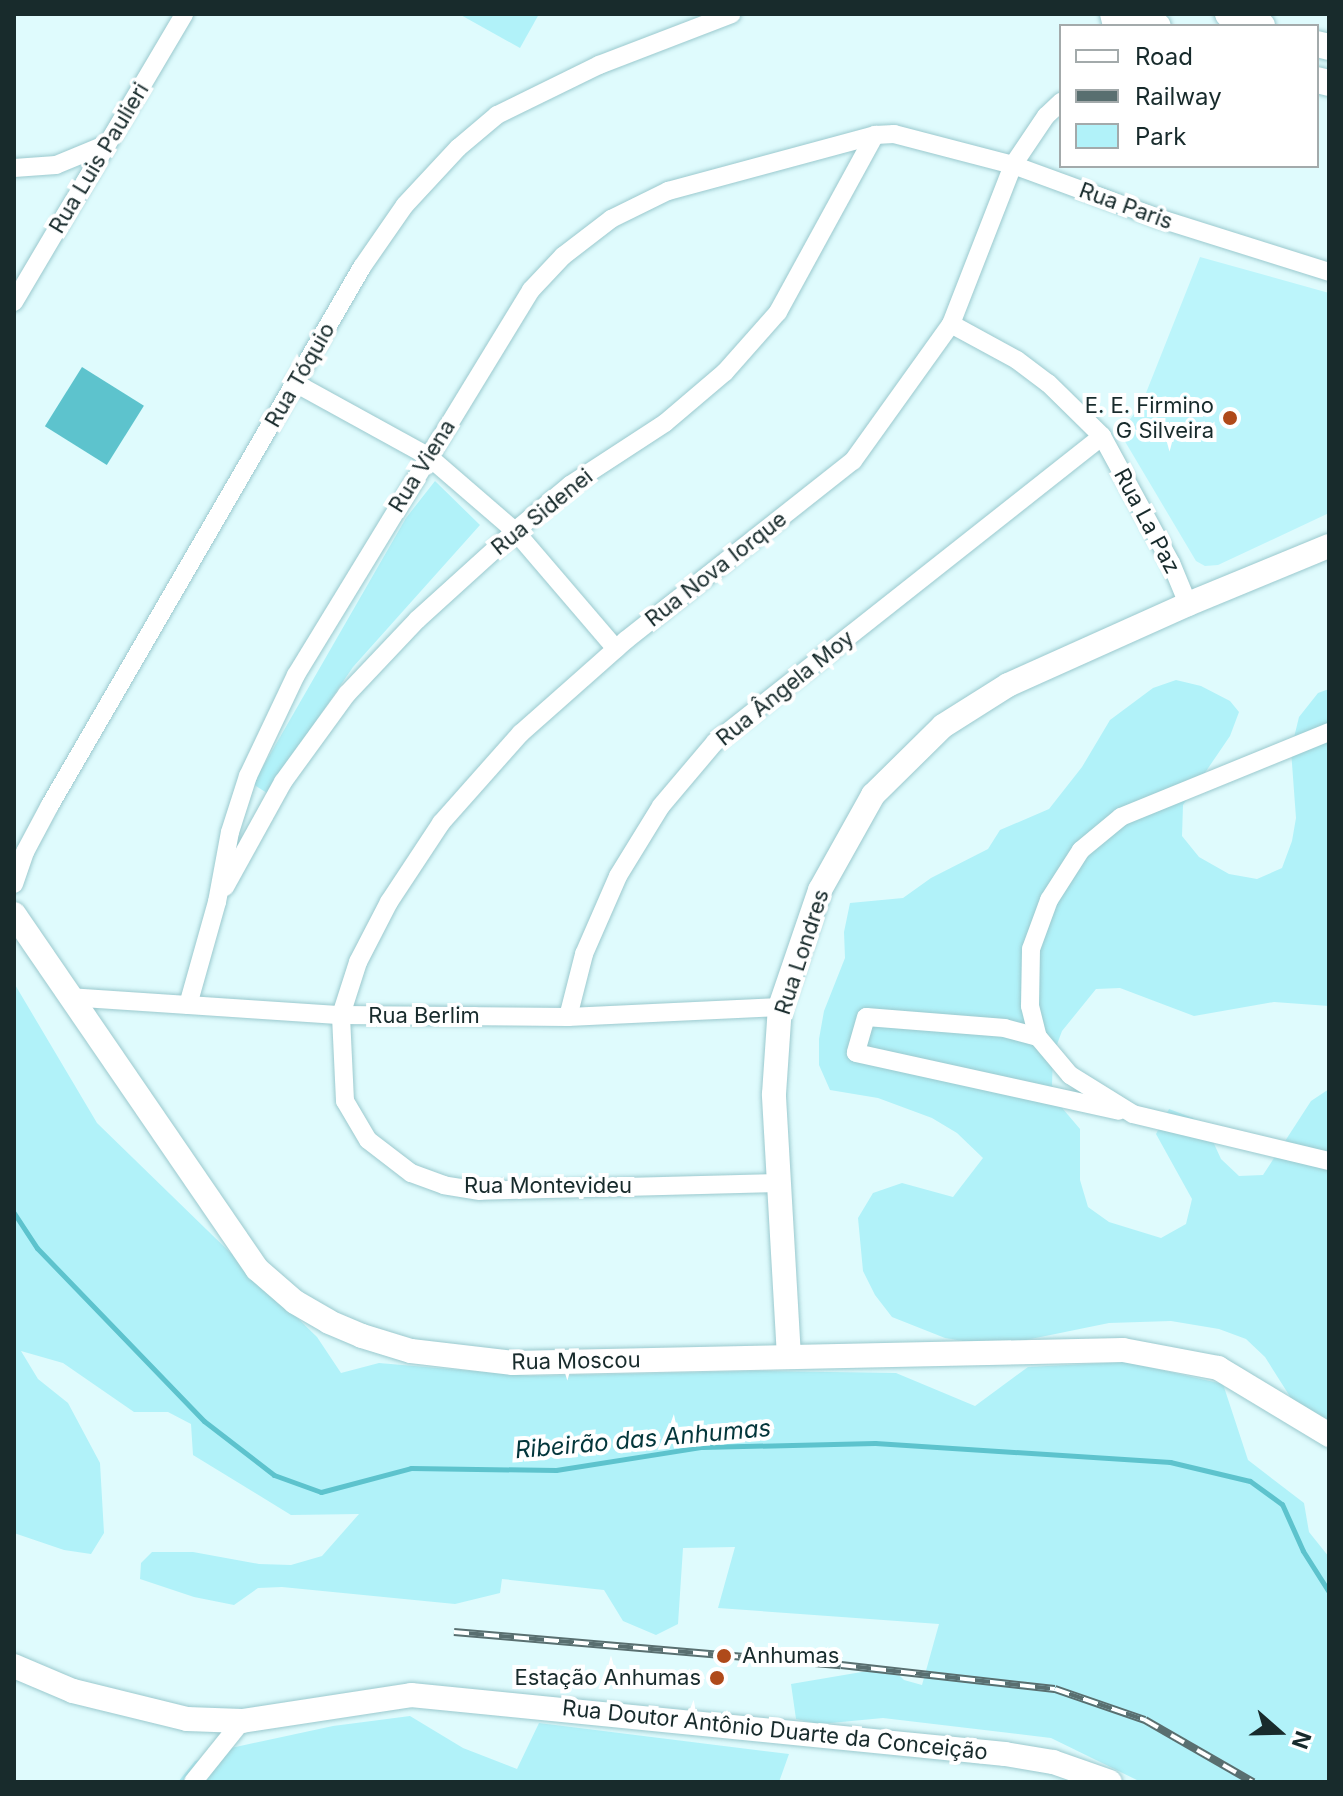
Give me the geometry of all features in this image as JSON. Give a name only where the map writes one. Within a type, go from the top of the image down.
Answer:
[{"type":"main road","points":[[1126,14],[1153,24]]},
{"type":"main road","points":[[1228,14],[1256,24]]},
{"type":"street","name":"Rua Luis Paulieri","points":[[14,302],[184,14]]},
{"type":"street","name":"Rua Tóquio","points":[[14,884],[25,852],[50,805],[295,383],[371,255],[405,205],[458,148],[497,115],[541,90],[732,14]]},
{"type":"street","name":"Rua Nova Iorque","points":[[341,1015],[358,962],[389,902],[441,823],[521,733],[616,649],[853,461],[951,324],[1013,165],[1046,116],[1059,104]]},
{"type":"street","name":"Rua Paris","points":[[875,135],[914,136],[1013,165],[1158,218],[1329,272]]},
{"type":"street","name":"Rua Viena","points":[[188,1005],[217,902],[230,832],[242,795],[296,675],[531,290],[563,256],[611,219],[668,191],[875,135]]},
{"type":"street","name":"Rua Sidenei","points":[[217,902],[283,782],[347,694],[417,620],[570,485],[665,423],[725,372],[778,312],[875,135]]},
{"type":"street","points":[[14,168],[56,165],[107,144]]},
{"type":"street","name":"Rua La Paz","points":[[951,324],[1017,360],[1048,383],[1102,436],[1171,563],[1188,604]]},
{"type":"street","points":[[295,383],[428,456],[515,531],[616,649]]},
{"type":"street","name":"Rua Ângela Moy","points":[[568,1017],[584,954],[618,876],[661,806],[715,742],[1102,436]]},
{"type":"street","name":"Rua Londres","points":[[789,1357],[774,1094],[780,1007],[820,890],[873,795],[943,726],[1008,685],[1188,604],[1329,546]]},
{"type":"street","points":[[1133,1114],[1070,1075],[1038,1037],[1030,1006],[1031,949],[1049,900],[1081,850],[1121,817],[1329,732]]},
{"type":"street","points":[[242,795],[269,807]]},
{"type":"street","points":[[230,832],[251,840]]},
{"type":"street","name":"Rua Moscou","points":[[14,914],[257,1269],[295,1302],[329,1322],[411,1351],[513,1363],[1123,1350],[1218,1368],[1329,1435]]},
{"type":"street","name":"Rua Berlim","points":[[68,997],[341,1015],[568,1017],[780,1007]]},
{"type":"street","name":"Rua Montevideu","points":[[341,1015],[345,1101],[368,1140],[411,1173],[444,1185],[480,1191],[778,1183]]},
{"type":"street","points":[[1038,1037],[1005,1028],[866,1017],[856,1053],[1329,1161]]},
{"type":"street","name":"Rua Doutor Antônio Duarte da Conceição","points":[[14,1666],[73,1691],[187,1719],[242,1721],[411,1695],[1005,1754],[1053,1762],[1110,1782]]},
{"type":"street","points":[[193,1782],[242,1721]]},
{"type":"shaded area","name":"E. E. Firmino G Silveira","points":[[1200,257],[1329,293],[1329,513],[1218,565],[1205,566],[1196,561],[1120,433],[1142,403]]},
{"type":"shaded area","points":[[82,367],[144,406],[107,465],[45,426]]},
{"type":"green space","points":[[459,14],[539,14],[520,48]]},
{"type":"green space","points":[[435,481],[480,525],[353,667],[267,793],[253,784],[406,518]]},
{"type":"green space","points":[[1176,680],[1201,686],[1230,701],[1239,712],[1230,736],[1183,805],[1182,836],[1199,857],[1229,874],[1257,879],[1282,868],[1296,818],[1291,750],[1299,717],[1318,693],[1329,689],[1329,1006],[1274,1002],[1194,1016],[1120,988],[1096,989],[1062,1031],[1053,1055],[1052,1085],[1063,1109],[1080,1129],[1080,1180],[1088,1207],[1109,1222],[1161,1238],[1186,1224],[1192,1199],[1156,1134],[1169,1109],[1193,1118],[1210,1135],[1221,1159],[1239,1176],[1263,1175],[1311,1101],[1329,1089],[1329,1439],[1303,1417],[1265,1357],[1246,1339],[1219,1329],[1171,1321],[1109,1323],[1021,1341],[969,1342],[945,1338],[892,1317],[875,1295],[863,1271],[858,1218],[873,1193],[902,1183],[953,1197],[983,1158],[957,1133],[932,1118],[878,1098],[830,1090],[819,1065],[824,1011],[845,958],[844,932],[850,903],[903,898],[931,878],[988,849],[1000,830],[1049,809],[1082,767],[1110,720],[1153,688]]},
{"type":"green space","points":[[14,983],[97,1123],[317,1337],[341,1373],[379,1363],[530,1376],[756,1371],[896,1373],[975,1406],[1028,1367],[1126,1362],[1223,1384],[1248,1460],[1304,1503],[1309,1532],[1329,1557],[1329,1782],[1141,1782],[1051,1738],[883,1718],[820,1724],[796,1719],[791,1684],[891,1667],[904,1680],[922,1685],[939,1624],[718,1608],[735,1547],[683,1548],[678,1624],[656,1635],[623,1621],[604,1590],[502,1579],[500,1593],[455,1604],[282,1587],[258,1588],[234,1605],[194,1597],[140,1579],[141,1563],[152,1552],[193,1552],[259,1564],[291,1565],[322,1556],[359,1514],[291,1515],[193,1455],[191,1424],[168,1412],[134,1412],[63,1363],[21,1351],[38,1379],[68,1403],[100,1463],[104,1533],[91,1554],[64,1550],[14,1533]]},
{"type":"green space","points":[[410,1716],[463,1748],[517,1769],[539,1723],[789,1754],[779,1782],[178,1782],[195,1761],[231,1748],[333,1726]]},
{"type":"waterway","name":"Ribeirão das Anhumas","points":[[14,1213],[37,1248],[204,1421],[274,1475],[321,1492],[411,1468],[556,1470],[702,1447],[875,1443],[1170,1462],[1250,1481],[1282,1504],[1303,1551],[1329,1592]]},
{"type":"railway","points":[[454,1632],[841,1665],[1055,1689],[1145,1720],[1253,1782]]},
{"type":"place","name":"E. E. Firmino G Silveira","points":[[1230,418]]},
{"type":"place","name":"Anhumas","points":[[724,1656]]},
{"type":"place","name":"Estação Anhumas","points":[[717,1678]]}]
